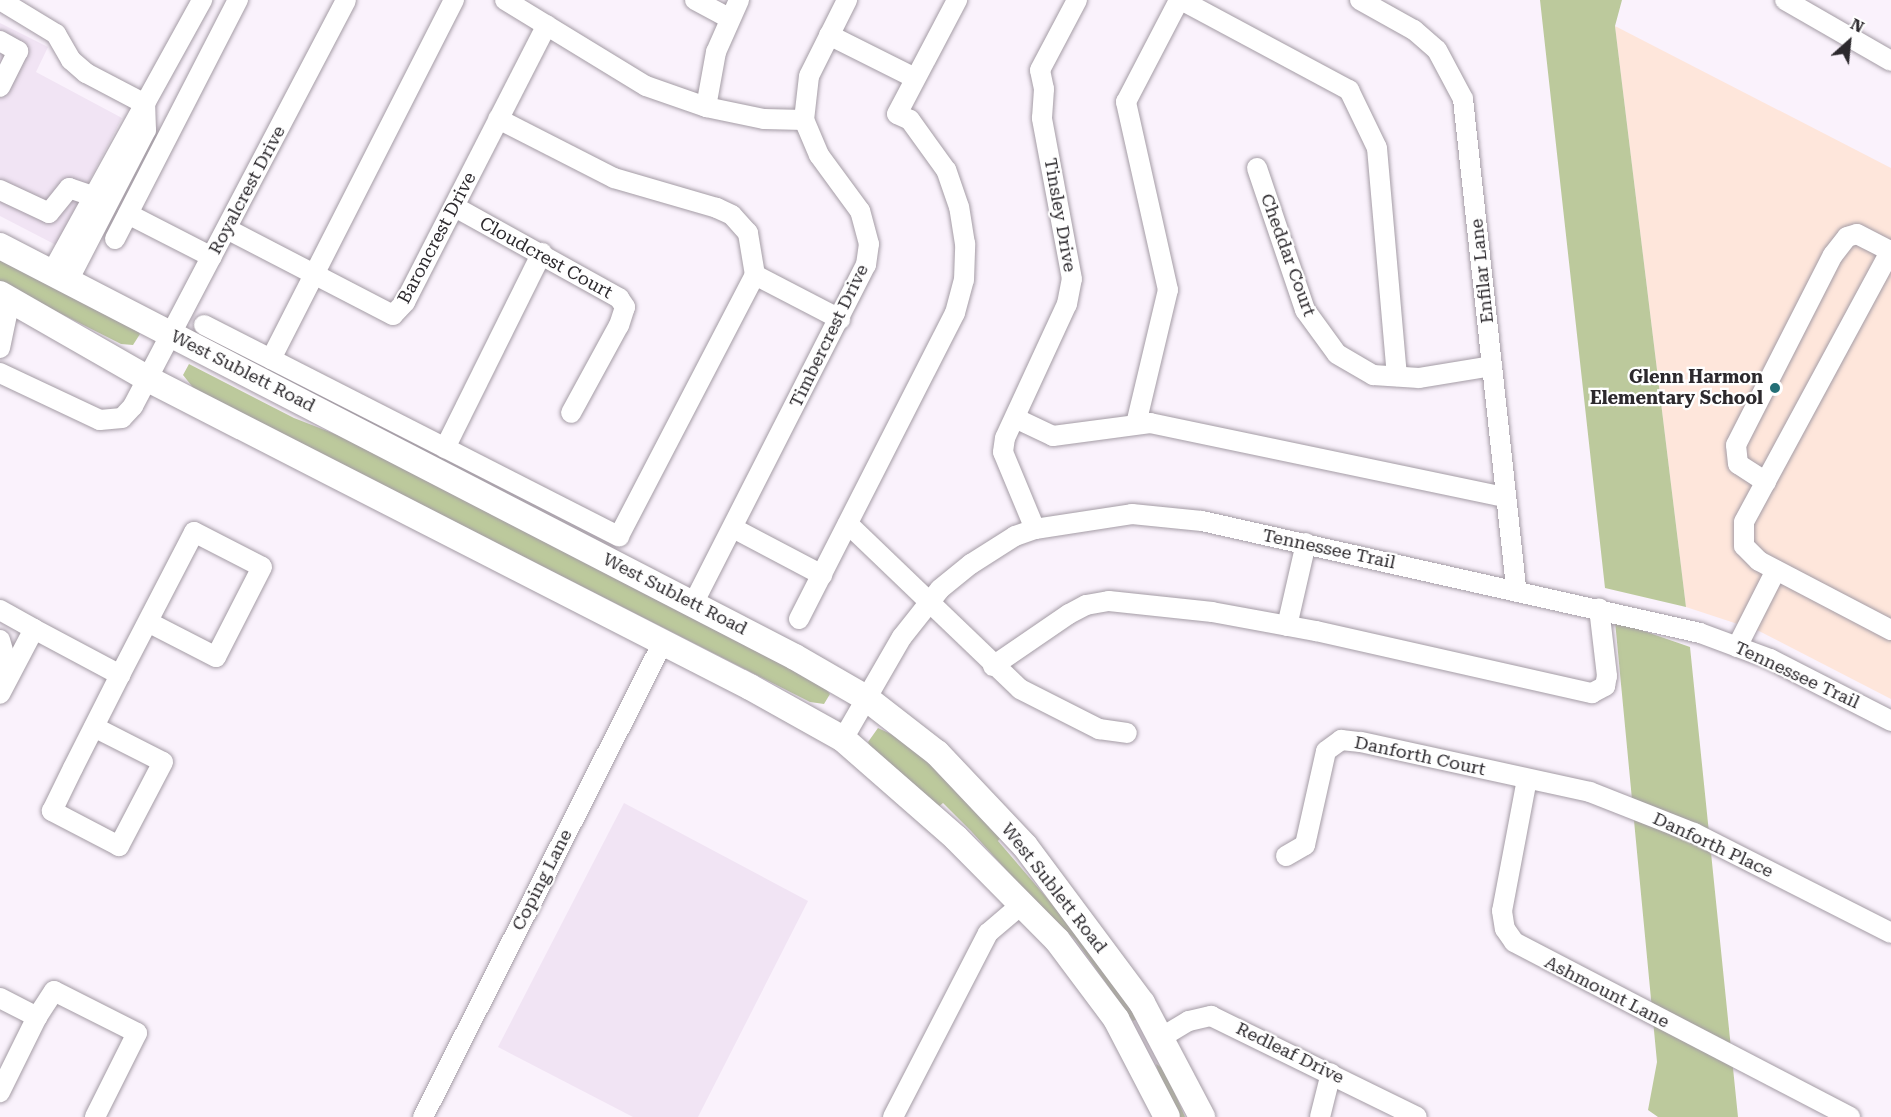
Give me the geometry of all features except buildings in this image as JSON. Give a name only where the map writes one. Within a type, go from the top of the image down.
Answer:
[{"type":"main road","name":"West Sublett Road","points":[[0,246],[693,604],[866,698],[936,753],[1025,846],[1162,1037],[1202,1117]]},
{"type":"main road","name":"West Sublett Road","points":[[5,297],[150,380],[843,739],[956,838],[1022,904],[1096,988],[1135,1050],[1167,1117]]},
{"type":"main road","points":[[1135,1050],[1162,1037]]},
{"type":"street","points":[[0,0],[56,34],[71,60],[86,73],[145,104]]},
{"type":"street","points":[[60,277],[101,199],[146,130],[145,104],[202,0]]},
{"type":"street","points":[[116,239],[238,0]]},
{"type":"street","name":"Royalcrest Drive","points":[[0,373],[100,420],[111,422],[122,418],[134,406],[150,380],[346,0]]},
{"type":"street","points":[[271,359],[312,274],[454,0]]},
{"type":"street","points":[[505,0],[646,86],[706,107],[764,119],[804,120]]},
{"type":"street","points":[[695,0],[729,18]]},
{"type":"street","points":[[706,107],[717,52],[729,18],[739,0]]},
{"type":"street","name":"Timbercrest Drive","points":[[693,604],[866,265],[869,244],[860,211],[819,155],[804,120],[809,76],[848,0]]},
{"type":"street","points":[[799,619],[955,313],[964,280],[965,244],[959,207],[946,170],[910,120],[897,114],[957,0]]},
{"type":"street","name":"Tinsley Drive","points":[[1035,529],[1003,452],[1015,418],[1067,304],[1072,279],[1042,118],[1040,70],[1077,0]]},
{"type":"street","points":[[1136,424],[1168,291],[1126,102],[1180,0],[1349,90],[1377,148],[1397,376]]},
{"type":"street","name":"Enfilar Lane","points":[[1360,0],[1414,30],[1437,50],[1463,99],[1516,590]]},
{"type":"street","points":[[1785,0],[1891,61]]},
{"type":"street","name":"Baroncrest Drive","points":[[227,229],[393,315],[405,302],[548,25]]},
{"type":"street","points":[[829,35],[915,78]]},
{"type":"street","points":[[0,41],[18,51],[0,87]]},
{"type":"street","points":[[204,325],[619,536],[755,275],[748,233],[732,215],[615,178],[498,119]]},
{"type":"street","name":"Cheddar Court","points":[[1257,168],[1305,310],[1320,335],[1351,366],[1373,375],[1419,378],[1492,366]]},
{"type":"street","points":[[0,190],[49,213],[69,188],[101,199]]},
{"type":"street","name":"Cloudcrest Court","points":[[455,207],[542,253],[618,298],[625,307],[619,325],[571,413]]},
{"type":"street","points":[[128,214],[212,257]]},
{"type":"street","points":[[1766,482],[1738,464],[1736,446],[1833,255],[1847,237],[1857,234],[1890,251],[1766,482],[1744,522],[1744,546],[1759,561],[1891,630]]},
{"type":"street","points":[[445,448],[542,253]]},
{"type":"street","points":[[755,275],[840,319]]},
{"type":"street","points":[[0,348],[5,297]]},
{"type":"street","points":[[1015,418],[1053,436],[1150,423],[1505,497]]},
{"type":"street","name":"Tennessee Trail","points":[[843,739],[902,637],[929,603],[971,564],[1015,536],[1035,529],[1132,514],[1165,515],[1306,543],[1599,608],[1700,633],[1737,647],[1891,721]]},
{"type":"street","points":[[848,524],[993,666],[1020,689],[1099,729],[1127,733]]},
{"type":"street","points":[[733,528],[822,575]]},
{"type":"street","points":[[94,727],[163,762],[119,846],[52,811],[94,727],[120,675],[194,532],[262,567],[216,657],[148,622]]},
{"type":"street","points":[[1287,626],[1306,543]]},
{"type":"street","points":[[1737,647],[1776,570]]},
{"type":"street","points":[[993,666],[1069,614],[1086,605],[1109,601],[1177,607],[1287,626],[1592,693],[1605,686],[1607,676],[1599,608]]},
{"type":"street","points":[[0,610],[120,675]]},
{"type":"street","points":[[0,694],[34,628]]},
{"type":"street","points":[[0,640],[10,674]]},
{"type":"street","name":"Coping Lane","points":[[423,1117],[662,644]]},
{"type":"street","name":"Danforth Court","points":[[1286,856],[1305,845],[1326,751],[1341,740],[1527,779]]},
{"type":"street","name":"Danforth Place","points":[[1527,779],[1590,792],[1694,833],[1891,933]]},
{"type":"street","name":"Ashmount Lane","points":[[1527,779],[1502,911],[1505,929],[1514,942],[1850,1117]]},
{"type":"street","points":[[893,1117],[988,933],[1022,904]]},
{"type":"street","points":[[0,1092],[37,1017],[54,991],[137,1033],[95,1117]]},
{"type":"street","points":[[0,998],[37,1017]]},
{"type":"street","name":"Redleaf Drive","points":[[1162,1037],[1189,1021],[1211,1016],[1417,1117]]},
{"type":"street","points":[[1320,1117],[1331,1073]]},
{"type":"shaded area","points":[[0,23],[48,47],[36,72],[122,118],[56,245],[0,216]]},
{"type":"shaded area","name":"Glenn Harmon Elementary School","points":[[1615,26],[1891,168],[1891,699],[1759,631],[1686,607]]},
{"type":"shaded area","points":[[624,803],[808,901],[698,1117],[633,1117],[498,1047]]},
{"type":"green space","points":[[1540,0],[1622,0],[1615,26],[1686,607],[1605,588]]},
{"type":"green space","points":[[0,260],[135,327],[140,334],[133,345],[121,344],[0,283]]},
{"type":"green space","points":[[189,364],[294,418],[358,443],[656,596],[824,687],[830,694],[824,704],[810,702],[195,390],[183,375]]},
{"type":"green space","points":[[1615,621],[1690,647],[1738,1117],[1658,1117],[1648,1110],[1657,1062]]},
{"type":"green space","points":[[878,728],[906,741],[1003,834],[998,841],[1095,954],[1137,1019],[1133,1021],[1075,939],[1028,894],[971,831],[943,803],[937,808],[872,750],[868,742]]},
{"type":"green space","points":[[1156,1064],[1164,1069],[1185,1117],[1171,1117]]},
{"type":"place","name":"Glenn Harmon Elementary School","points":[[1775,388]]}]
